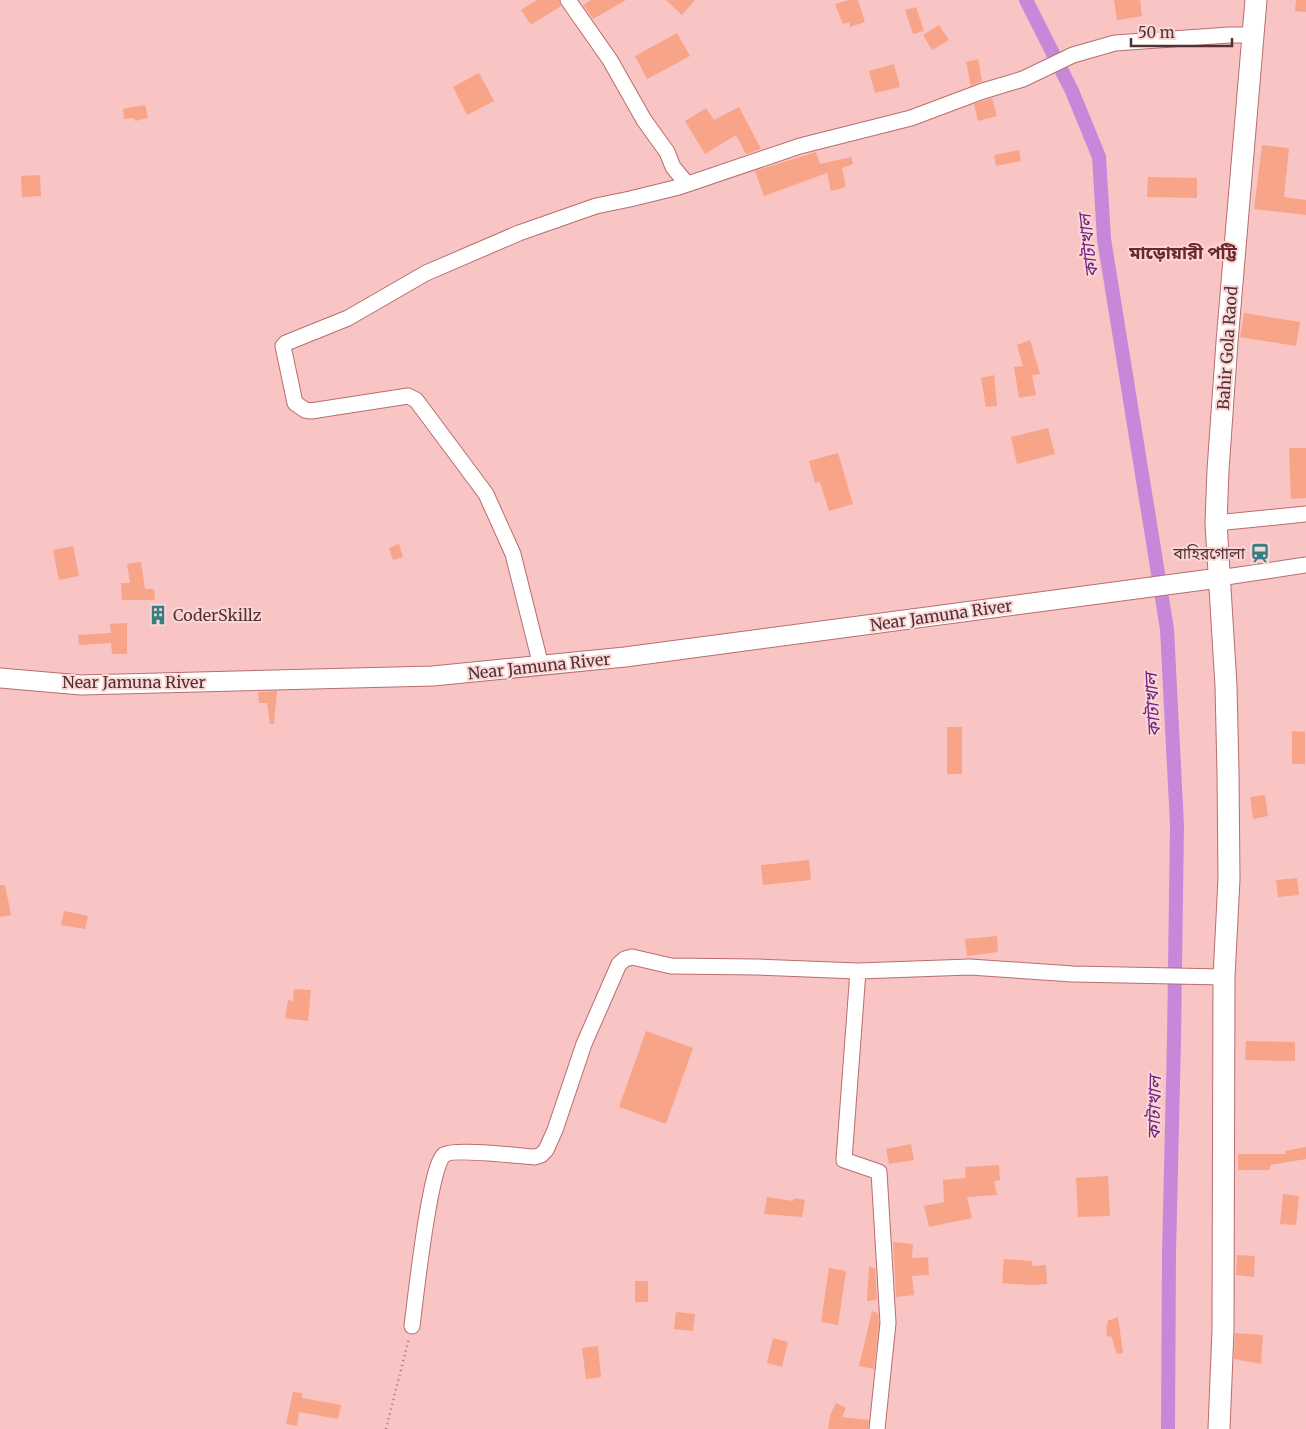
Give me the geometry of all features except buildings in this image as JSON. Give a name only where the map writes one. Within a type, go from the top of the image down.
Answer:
[{"type":"main road","name":"Bahir Gola Raod","points":[[1219,1429],[1223,1320],[1217,977],[1229,879],[1228,772],[1226,686],[1211,579],[1226,352],[1256,0]]},
{"type":"street","points":[[568,0],[610,60],[644,120],[667,152],[673,167],[687,184]]},
{"type":"street","points":[[541,666],[513,554],[486,494],[416,400],[408,396],[311,411],[305,410],[295,403],[283,346],[288,342],[348,318],[426,274],[519,233],[596,206],[687,184],[800,146],[911,118],[983,91],[1022,79],[1073,54],[1116,43],[1229,35],[1253,36]]},
{"type":"street","points":[[1216,523],[1306,514]]},
{"type":"street","points":[[1211,579],[1306,565]]},
{"type":"street","name":"Near Jamuna River","points":[[0,678],[81,685],[408,678],[625,657],[1211,579]]},
{"type":"street","points":[[412,1326],[420,1257],[435,1175],[442,1156],[445,1154],[467,1152],[535,1156],[546,1150],[555,1130],[584,1044],[619,964],[625,959],[632,957],[671,966],[858,971],[970,967],[1072,974],[1151,974],[1217,977]]},
{"type":"street","points":[[858,971],[844,1160],[879,1172],[888,1323],[877,1429]]},
{"type":"path","points":[[386,1429],[412,1326]]},
{"type":"waterway","name":"কাটাখাল","points":[[1026,0],[1072,91],[1099,157],[1104,239],[1167,629],[1177,825],[1169,1253],[1168,1429]]},
{"type":"place","name":"বাহিরগোলা","points":[[1260,553]]},
{"type":"place","name":"CoderSkillz","points":[[158,615]]},
{"type":"district","name":"মাড়োয়ারী পট্টি","points":[[1183,252]]}]
